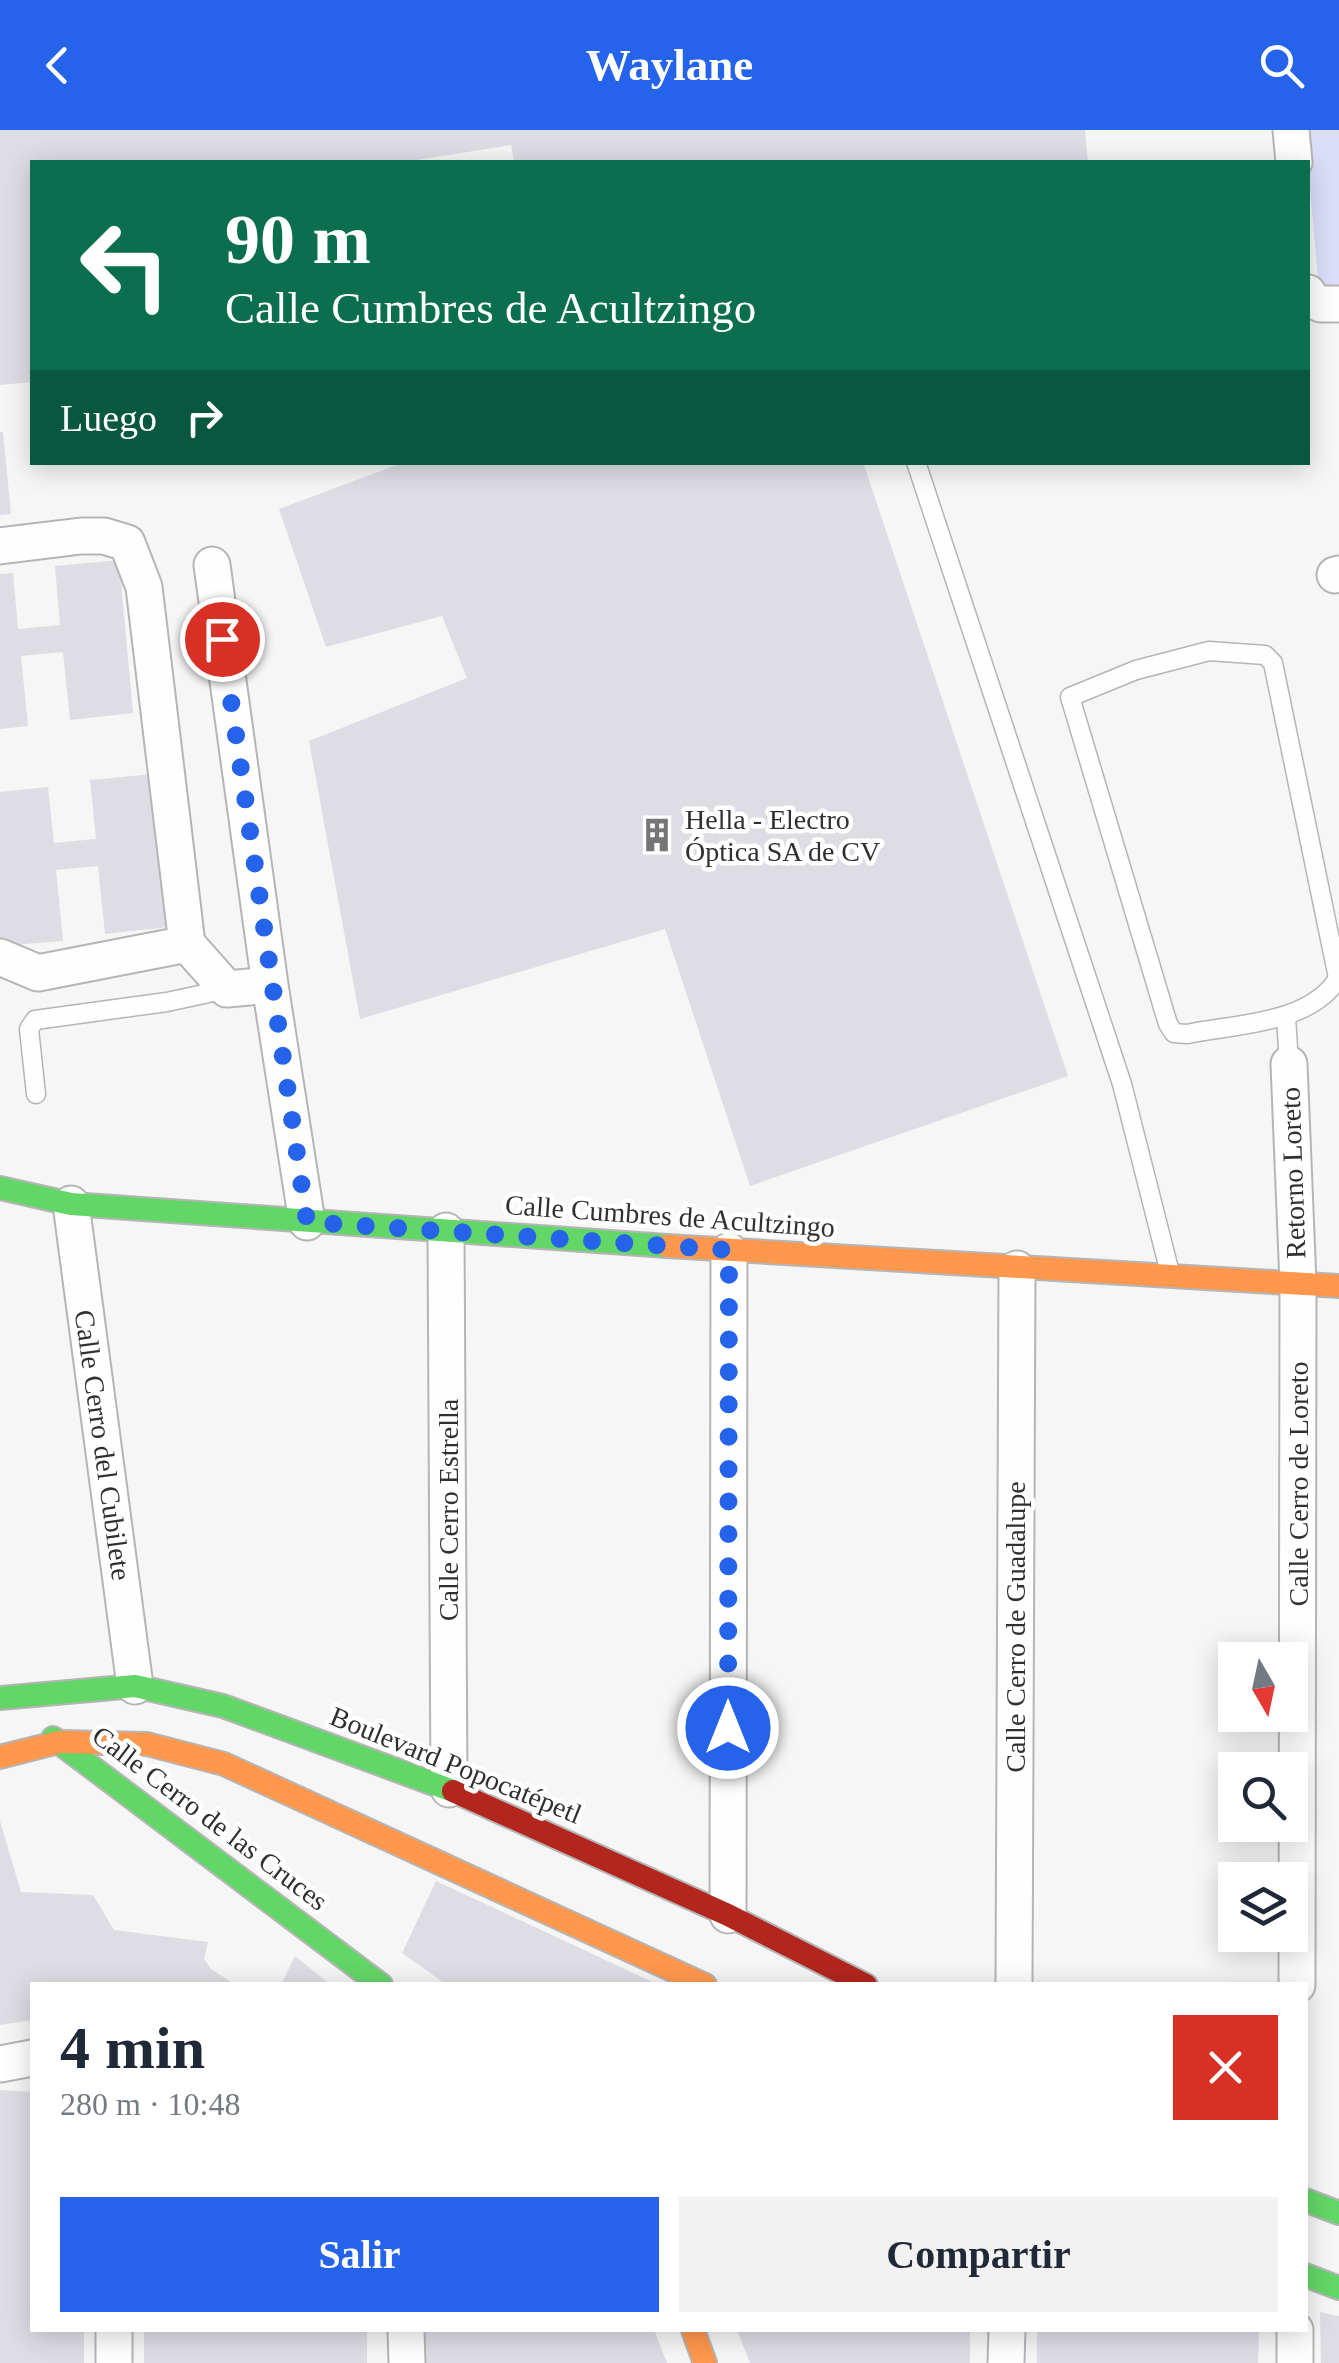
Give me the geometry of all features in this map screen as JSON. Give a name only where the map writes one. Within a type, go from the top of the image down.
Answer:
[{"type":"street","points":[[1291,130],[1294,160]]},
{"type":"street","points":[[1310,299],[1321,304],[1339,304]]},
{"type":"street","points":[[0,546],[104,536],[126,543],[144,587],[187,944],[227,989],[270,985]]},
{"type":"street","points":[[212,565],[307,1222]]},
{"type":"street","points":[[0,957],[38,973],[187,944]]},
{"type":"street","name":"Retorno Loreto","points":[[1289,1064],[1298,1283]]},
{"type":"street","name":"Calle Cumbres de Acultzingo","points":[[0,1188],[71,1204],[307,1222],[1016,1269],[1339,1286]]},
{"type":"street","name":"Calle Cerro del Cubilete","points":[[71,1204],[136,1686]]},
{"type":"street","name":"Calle Cerro Estrella","points":[[446,1232],[449,1788]]},
{"type":"street","points":[[728,1915],[729,1250]]},
{"type":"street","name":"Calle Cerro de Guadalupe","points":[[1014,1982],[1016,1269]]},
{"type":"street","name":"Calle Cerro de Loreto","points":[[1296,1982],[1298,1283]]},
{"type":"street","name":"Boulevard Popocatépetl","points":[[0,1700],[136,1686],[224,1706],[449,1788],[728,1915],[860,1982]]},
{"type":"street","name":"Calle Cerro de las Cruces","points":[[0,1700],[377,1982]]},
{"type":"street","points":[[0,1757],[59,1742],[147,1744],[224,1764],[698,1982]]},
{"type":"street","points":[[0,2064],[30,2058]]},
{"type":"street","points":[[1308,2201],[1339,2213]]},
{"type":"street","points":[[1308,2276],[1339,2288]]},
{"type":"street","points":[[114,2332],[114,2363]]},
{"type":"street","points":[[406,2332],[407,2363]]},
{"type":"street","points":[[694,2332],[704,2363]]},
{"type":"street","points":[[1006,2363],[1007,2332]]},
{"type":"street","points":[[1295,2332],[1295,2363]]},
{"type":"lane","points":[[917,465],[1122,1084],[1170,1276]]},
{"type":"lane","points":[[1209,651],[1265,654],[1273,663],[1338,978],[1331,990],[1286,1018],[1174,1034],[1070,702],[1075,693],[1136,670],[1209,651]]},
{"type":"lane","points":[[36,1094],[29,1029],[35,1020],[168,1002],[227,989]]},
{"type":"lane","points":[[1286,1018],[1289,1064]]},
{"type":"shaded area","points":[[1305,130],[1339,130],[1339,291],[1319,291]]},
{"type":"building","points":[[0,130],[1085,130],[1088,160],[514,160],[511,145],[417,160],[30,160],[30,382],[0,385]]},
{"type":"building","points":[[0,432],[11,514],[0,515]]},
{"type":"building","name":"Hella - Electro Óptica SA de CV","points":[[397,465],[864,465],[1068,1076],[750,1186],[665,929],[360,1019],[309,741],[467,678],[442,616],[326,647],[279,509]]},
{"type":"building","points":[[119,560],[133,713],[70,720],[63,652],[21,656],[28,726],[0,729],[0,574],[13,573],[18,629],[60,625],[55,566]]},
{"type":"building","points":[[154,774],[169,927],[105,934],[98,866],[56,870],[63,941],[0,946],[0,792],[48,787],[54,843],[96,839],[90,780]]},
{"type":"building","points":[[0,1821],[21,1892],[93,1895],[114,1930],[208,1942],[204,1959],[211,1969],[231,1982],[30,1982],[30,2020],[0,2025]]},
{"type":"building","points":[[436,1881],[653,1982],[443,1982],[402,1953]]},
{"type":"building","points":[[295,1956],[327,1982],[282,1982]]},
{"type":"building","points":[[0,2090],[30,2092],[30,2332],[84,2332],[84,2363],[0,2363]]},
{"type":"building","points":[[1320,2312],[1339,2316],[1339,2363],[1321,2363]]},
{"type":"building","points":[[144,2332],[367,2332],[367,2363],[144,2363]]},
{"type":"building","points":[[423,2332],[655,2332],[667,2363],[424,2363]]},
{"type":"building","points":[[738,2332],[970,2332],[970,2363],[750,2363]]},
{"type":"building","points":[[1037,2332],[1259,2332],[1258,2363],[1037,2363]]},
{"type":"traffic: fast","points":[[0,1188],[71,1204],[667,1246]]},
{"type":"traffic: fast","points":[[0,1698],[135,1686],[223,1706],[453,1791]]},
{"type":"traffic: fast","points":[[53,1738],[377,1982]]},
{"type":"traffic: fast","points":[[1308,2201],[1339,2213]]},
{"type":"traffic: fast","points":[[1308,2276],[1339,2288]]},
{"type":"traffic: slow","points":[[667,1246],[1339,1286]]},
{"type":"traffic: slow","points":[[0,1757],[59,1742],[147,1744],[224,1764],[698,1982]]},
{"type":"traffic: slow","points":[[694,2332],[705,2363]]},
{"type":"traffic: jam","points":[[453,1791],[728,1915],[860,1982]]},
{"type":"place","name":"Hella - Electro Óptica SA de CV","points":[[657,835]]},
{"type":"route","points":[[222,639],[307,1222],[729,1250],[728,1728]]}]
